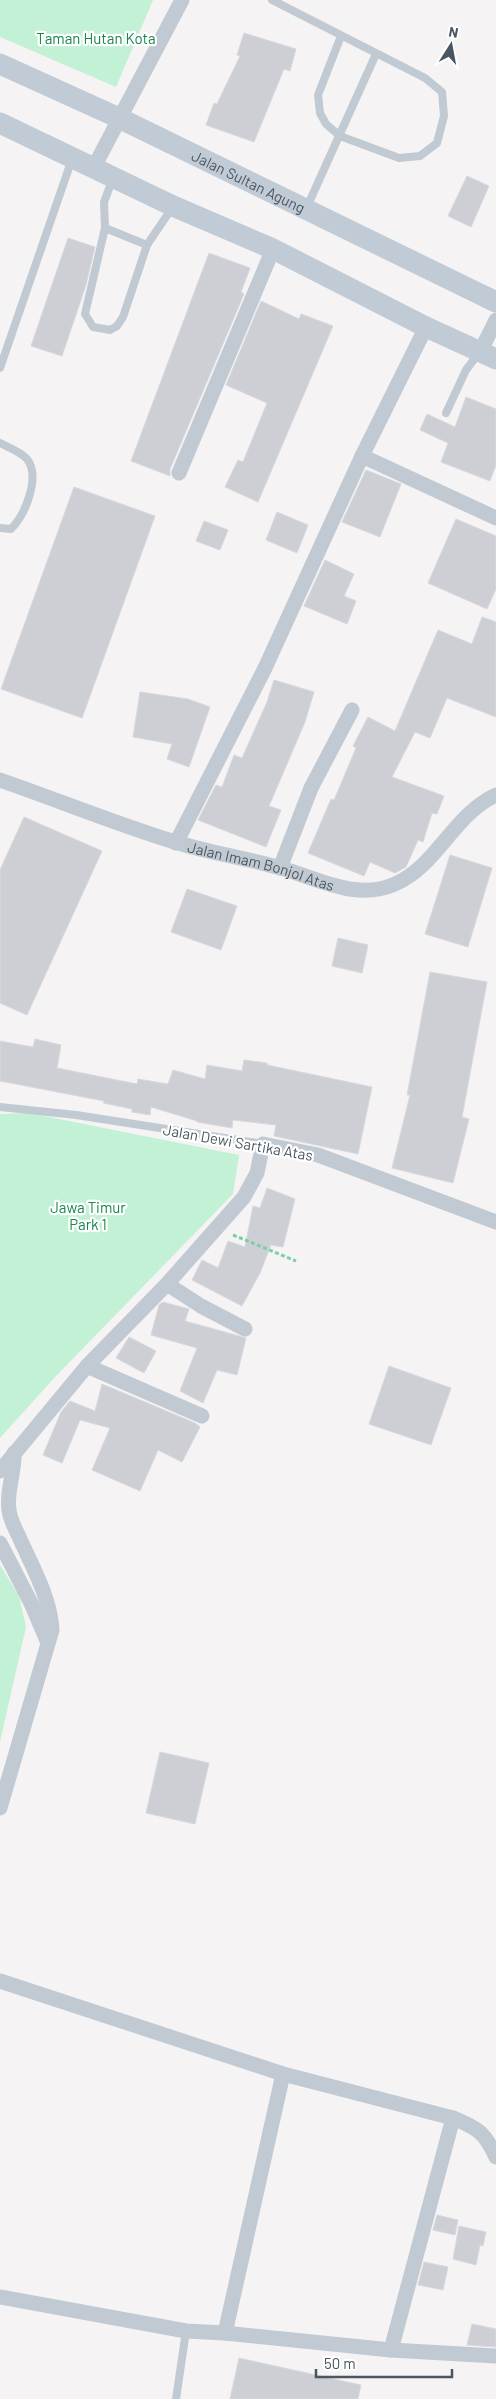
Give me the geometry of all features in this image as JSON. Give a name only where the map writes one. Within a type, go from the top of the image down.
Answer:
[{"type":"main road","name":"Jalan Sultan Agung","points":[[0,64],[119,118],[496,302]]},
{"type":"main road","points":[[0,123],[73,156],[173,206],[273,249],[426,327],[488,355]]},
{"type":"street","points":[[94,167],[182,0]]},
{"type":"street","points":[[179,473],[273,249]]},
{"type":"street","points":[[488,355],[496,320]]},
{"type":"street","points":[[176,843],[265,668],[362,456],[426,327]]},
{"type":"street","points":[[362,456],[496,518]]},
{"type":"street","points":[[280,868],[311,788],[352,710]]},
{"type":"street","name":"Jalan Imam Bonjol Atas","points":[[0,780],[176,843],[280,868],[344,888],[370,891],[395,884],[423,864],[466,815],[496,795]]},
{"type":"street","points":[[0,1471],[87,1366],[167,1284],[244,1197],[252,1184],[263,1144]]},
{"type":"street","name":"Jalan Dewi Sartika Atas","points":[[263,1144],[318,1155],[496,1222]]},
{"type":"street","points":[[167,1284],[201,1306],[245,1329]]},
{"type":"street","points":[[87,1366],[202,1416]]},
{"type":"street","points":[[0,1808],[52,1630],[51,1613],[9,1510],[11,1483],[15,1467],[14,1452]]},
{"type":"street","points":[[0,1543],[31,1603],[48,1643]]},
{"type":"street","points":[[0,1981],[283,2074],[453,2118],[479,2130],[487,2138],[496,2157]]},
{"type":"street","points":[[225,2333],[283,2074]]},
{"type":"street","points":[[391,2350],[453,2118]]},
{"type":"street","points":[[0,2297],[186,2331],[225,2333],[391,2350],[496,2356]]},
{"type":"lane","points":[[272,0],[425,78],[442,92],[444,116],[437,143],[420,156],[399,158],[340,136],[326,124],[320,113],[318,95],[341,36]]},
{"type":"lane","points":[[306,209],[376,54]]},
{"type":"lane","points":[[0,368],[73,156]]},
{"type":"lane","points":[[114,176],[104,202],[105,228],[85,314],[93,327],[110,330],[117,326],[123,317],[147,245],[173,206]]},
{"type":"lane","points":[[105,228],[147,245]]},
{"type":"lane","points":[[446,413],[466,370],[488,355]]},
{"type":"lane","points":[[0,443],[26,458],[31,466],[33,483],[18,522],[11,528],[0,528]]},
{"type":"lane","name":"Jalan Dewi Sartika Atas","points":[[0,1108],[76,1115],[263,1144]]},
{"type":"lane","points":[[176,2399],[186,2331]]},
{"type":"path","points":[[216,1228],[296,1261]]},
{"type":"green space","name":"Taman Hutan Kota","points":[[0,0],[153,0],[116,87],[0,37]]},
{"type":"green space","name":"Jawa Timur Park 1","points":[[29,1113],[239,1155],[233,1194],[56,1376],[0,1438],[0,1114]]},
{"type":"green space","points":[[0,1565],[19,1596],[26,1627],[0,1742]]},
{"type":"building","points":[[244,33],[296,49],[290,71],[284,69],[254,142],[206,125],[214,103],[217,104],[240,56],[237,55]]},
{"type":"building","points":[[467,176],[489,186],[471,227],[448,216]]},
{"type":"building","points":[[68,238],[95,247],[86,285],[62,356],[31,346]]},
{"type":"building","points":[[209,253],[250,268],[241,292],[244,294],[170,469],[170,476],[131,461]]},
{"type":"building","points":[[261,301],[299,319],[301,314],[333,326],[258,502],[225,487],[238,460],[243,462],[267,403],[226,385]]},
{"type":"building","points":[[466,397],[496,409],[496,465],[490,481],[441,462],[448,443],[420,430],[427,414],[455,427]]},
{"type":"building","points":[[366,470],[401,484],[380,537],[342,522]]},
{"type":"building","points":[[74,487],[155,516],[82,718],[1,689]]},
{"type":"building","points":[[277,512],[308,525],[297,553],[266,540]]},
{"type":"building","points":[[456,519],[496,536],[496,589],[487,609],[428,583]]},
{"type":"building","points":[[204,521],[228,530],[220,550],[196,541]]},
{"type":"building","points":[[325,560],[354,574],[344,596],[356,601],[347,624],[304,606]]},
{"type":"building","points":[[482,617],[496,622],[496,717],[447,698],[430,738],[415,732],[392,777],[444,796],[437,814],[432,813],[423,842],[418,840],[406,867],[395,873],[370,862],[364,876],[308,853],[331,799],[334,800],[356,748],[353,746],[368,717],[395,731],[438,630],[472,644]]},
{"type":"building","points":[[274,680],[314,692],[305,722],[269,806],[281,810],[266,847],[198,820],[216,785],[222,787],[234,755],[242,758],[267,702]]},
{"type":"building","points":[[140,692],[188,699],[210,707],[189,767],[167,759],[172,744],[133,737]]},
{"type":"building","points":[[24,817],[102,851],[27,1015],[0,1003],[0,870]]},
{"type":"building","points":[[450,855],[492,868],[468,947],[425,934]]},
{"type":"building","points":[[187,889],[237,906],[221,950],[171,932]]},
{"type":"building","points":[[338,938],[368,945],[362,973],[332,966]]},
{"type":"building","points":[[430,972],[487,982],[462,1117],[469,1119],[453,1183],[392,1168],[410,1095],[407,1095]]},
{"type":"building","points":[[35,1039],[61,1045],[57,1068],[137,1084],[138,1079],[168,1084],[173,1070],[205,1079],[207,1065],[242,1071],[244,1060],[267,1063],[267,1065],[372,1087],[358,1154],[274,1136],[276,1125],[233,1120],[232,1128],[197,1122],[151,1107],[150,1115],[132,1112],[132,1109],[103,1103],[104,1101],[0,1081],[0,1041],[33,1047]]},
{"type":"building","points":[[267,1188],[295,1199],[283,1247],[271,1245],[260,1273],[242,1306],[192,1280],[202,1260],[218,1268],[228,1241],[245,1247],[253,1206],[260,1208]]},
{"type":"building","points":[[163,1302],[189,1309],[185,1321],[246,1338],[237,1375],[217,1370],[203,1403],[180,1391],[197,1348],[151,1335],[159,1305]]},
{"type":"building","points":[[129,1337],[156,1351],[144,1373],[116,1358]]},
{"type":"building","points":[[389,1366],[451,1388],[431,1445],[369,1424]]},
{"type":"building","points":[[102,1384],[195,1423],[200,1427],[182,1462],[158,1450],[140,1491],[92,1470],[110,1428],[80,1420],[62,1463],[43,1455],[61,1412],[70,1401],[95,1411]]},
{"type":"building","points":[[160,1752],[209,1763],[195,1824],[146,1813]]},
{"type":"building","points":[[437,2215],[458,2220],[455,2235],[433,2230]]},
{"type":"building","points":[[459,2226],[486,2232],[483,2246],[480,2245],[476,2265],[453,2259]]},
{"type":"building","points":[[424,2262],[448,2267],[443,2290],[418,2285]]},
{"type":"building","points":[[472,2324],[496,2329],[496,2347],[467,2345]]},
{"type":"building","points":[[239,2358],[361,2385],[358,2399],[230,2399]]}]
